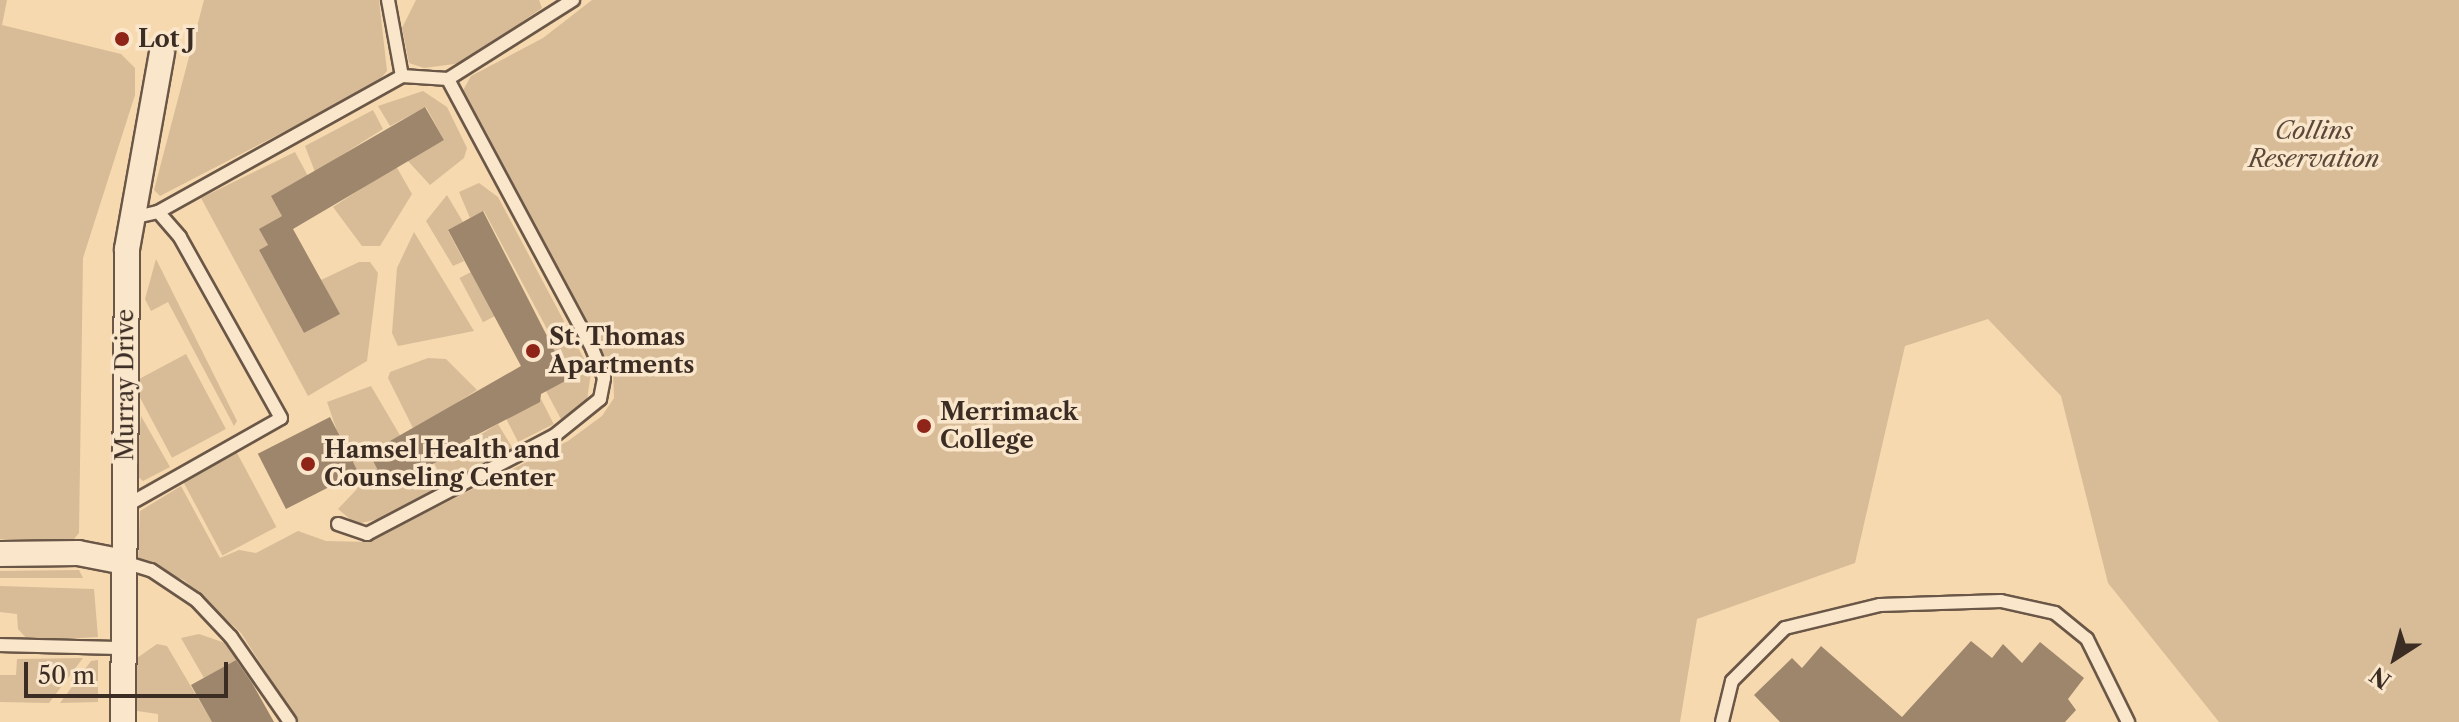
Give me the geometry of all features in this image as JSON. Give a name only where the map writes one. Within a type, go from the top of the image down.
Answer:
[{"type":"street","name":"Murray Drive","points":[[123,722],[124,507],[132,218],[162,52]]},
{"type":"street","points":[[0,554],[78,553],[124,562]]},
{"type":"lane","points":[[388,0],[402,76]]},
{"type":"lane","points":[[132,218],[158,212],[402,76],[448,79],[573,0]]},
{"type":"lane","points":[[338,524],[367,534],[554,436],[600,399],[604,378],[592,348],[448,79]]},
{"type":"lane","points":[[124,507],[281,418],[180,237],[158,212]]},
{"type":"lane","points":[[124,562],[151,570],[196,600],[231,637],[290,722]]},
{"type":"lane","points":[[1722,722],[1732,681],[1785,628],[1880,605],[2001,601],[2055,613],[2087,639],[2128,722]]},
{"type":"lane","points":[[0,645],[122,648]]},
{"type":"green space","points":[[0,0],[7,0],[2,25],[121,54],[135,68],[135,95],[83,258],[79,533],[74,539],[0,539]]},
{"type":"green space","points":[[204,0],[379,0],[387,71],[376,84],[160,196],[154,190]]},
{"type":"green space","points":[[416,0],[539,0],[542,8],[462,63],[424,68],[409,63],[402,28]]},
{"type":"green space","name":"Merrimack College","points":[[592,0],[2459,0],[2459,722],[2219,722],[2108,583],[2061,396],[1988,319],[1905,346],[1855,563],[1697,619],[1680,722],[298,722],[241,633],[184,580],[138,561],[140,511],[181,486],[220,558],[239,550],[256,553],[298,531],[326,541],[368,542],[568,441],[602,416],[614,398],[613,371],[461,94],[471,76],[543,38]]},
{"type":"green space","points":[[423,91],[447,107],[467,148],[464,158],[430,185],[407,160],[444,140],[426,107],[390,126],[378,106]]},
{"type":"green space","points":[[373,110],[383,129],[315,172],[305,146]]},
{"type":"green space","points":[[295,152],[308,176],[282,216],[260,229],[268,245],[259,250],[304,333],[339,314],[321,280],[359,262],[370,262],[378,273],[367,361],[308,396],[201,198]]},
{"type":"green space","points":[[396,166],[412,194],[380,246],[362,246],[333,207]]},
{"type":"green space","points":[[479,183],[498,197],[591,372],[587,400],[562,421],[546,391],[555,344],[484,211],[470,218],[459,192]]},
{"type":"green space","points":[[447,195],[463,222],[448,231],[464,261],[453,266],[426,221]]},
{"type":"green space","points":[[414,232],[474,331],[398,346],[392,333],[397,268]]},
{"type":"green space","points":[[156,259],[237,421],[234,426],[168,302],[151,311],[145,299]]},
{"type":"green space","points":[[471,272],[494,316],[483,322],[460,278]]},
{"type":"green space","points":[[186,354],[226,429],[172,458],[132,383]]},
{"type":"green space","points":[[428,358],[446,359],[477,390],[414,430],[388,378],[390,372]]},
{"type":"green space","points":[[371,386],[401,437],[369,453],[387,487],[422,470],[433,490],[379,519],[356,524],[338,509],[357,489],[327,402]]},
{"type":"green space","points":[[541,399],[554,424],[518,442],[505,417]]},
{"type":"green space","points":[[141,416],[170,467],[143,481],[136,475]]},
{"type":"green space","points":[[498,424],[513,449],[444,484],[434,463]]},
{"type":"green space","points":[[236,451],[276,527],[223,556],[182,480]]},
{"type":"green space","points":[[79,570],[83,578],[0,578],[0,571]]},
{"type":"green space","points":[[0,586],[94,589],[98,637],[29,641],[18,629],[17,614],[0,612]]},
{"type":"green space","points":[[199,634],[228,644],[238,654],[243,666],[238,659],[204,678],[181,638]]},
{"type":"green space","points":[[157,644],[167,646],[212,722],[158,722],[158,714],[137,711],[137,658]]},
{"type":"green space","points":[[83,658],[49,703],[0,702],[0,675],[16,675],[17,659]]},
{"type":"green space","points":[[98,660],[98,702],[60,703],[91,661]]},
{"type":"building","points":[[425,107],[444,140],[293,229],[340,314],[304,333],[259,250],[268,245],[259,229],[282,216],[271,196]]},
{"type":"building","name":"St. Thomas Apartments","points":[[483,211],[569,379],[541,394],[540,402],[465,441],[467,446],[387,488],[369,453],[521,366],[448,230]]},
{"type":"building","name":"Hamsel Health and Counseling Center","points":[[330,417],[358,472],[286,509],[258,454]]},
{"type":"building","points":[[1971,641],[1992,658],[2003,644],[2022,663],[2040,642],[2084,678],[2068,699],[2076,710],[2065,722],[1780,722],[1754,695],[1792,658],[1802,668],[1821,646],[1902,717]]},
{"type":"building","points":[[236,660],[274,722],[212,722],[191,685]]},
{"type":"place","name":"Lot J","points":[[122,39]]},
{"type":"place","name":"St. Thomas Apartments","points":[[533,351]]},
{"type":"place","name":"Merrimack College","points":[[924,426]]},
{"type":"place","name":"Hamsel Health and Counseling Center","points":[[308,464]]},
{"type":"park label","name":"Collins Reservation","points":[[2314,145]]}]
